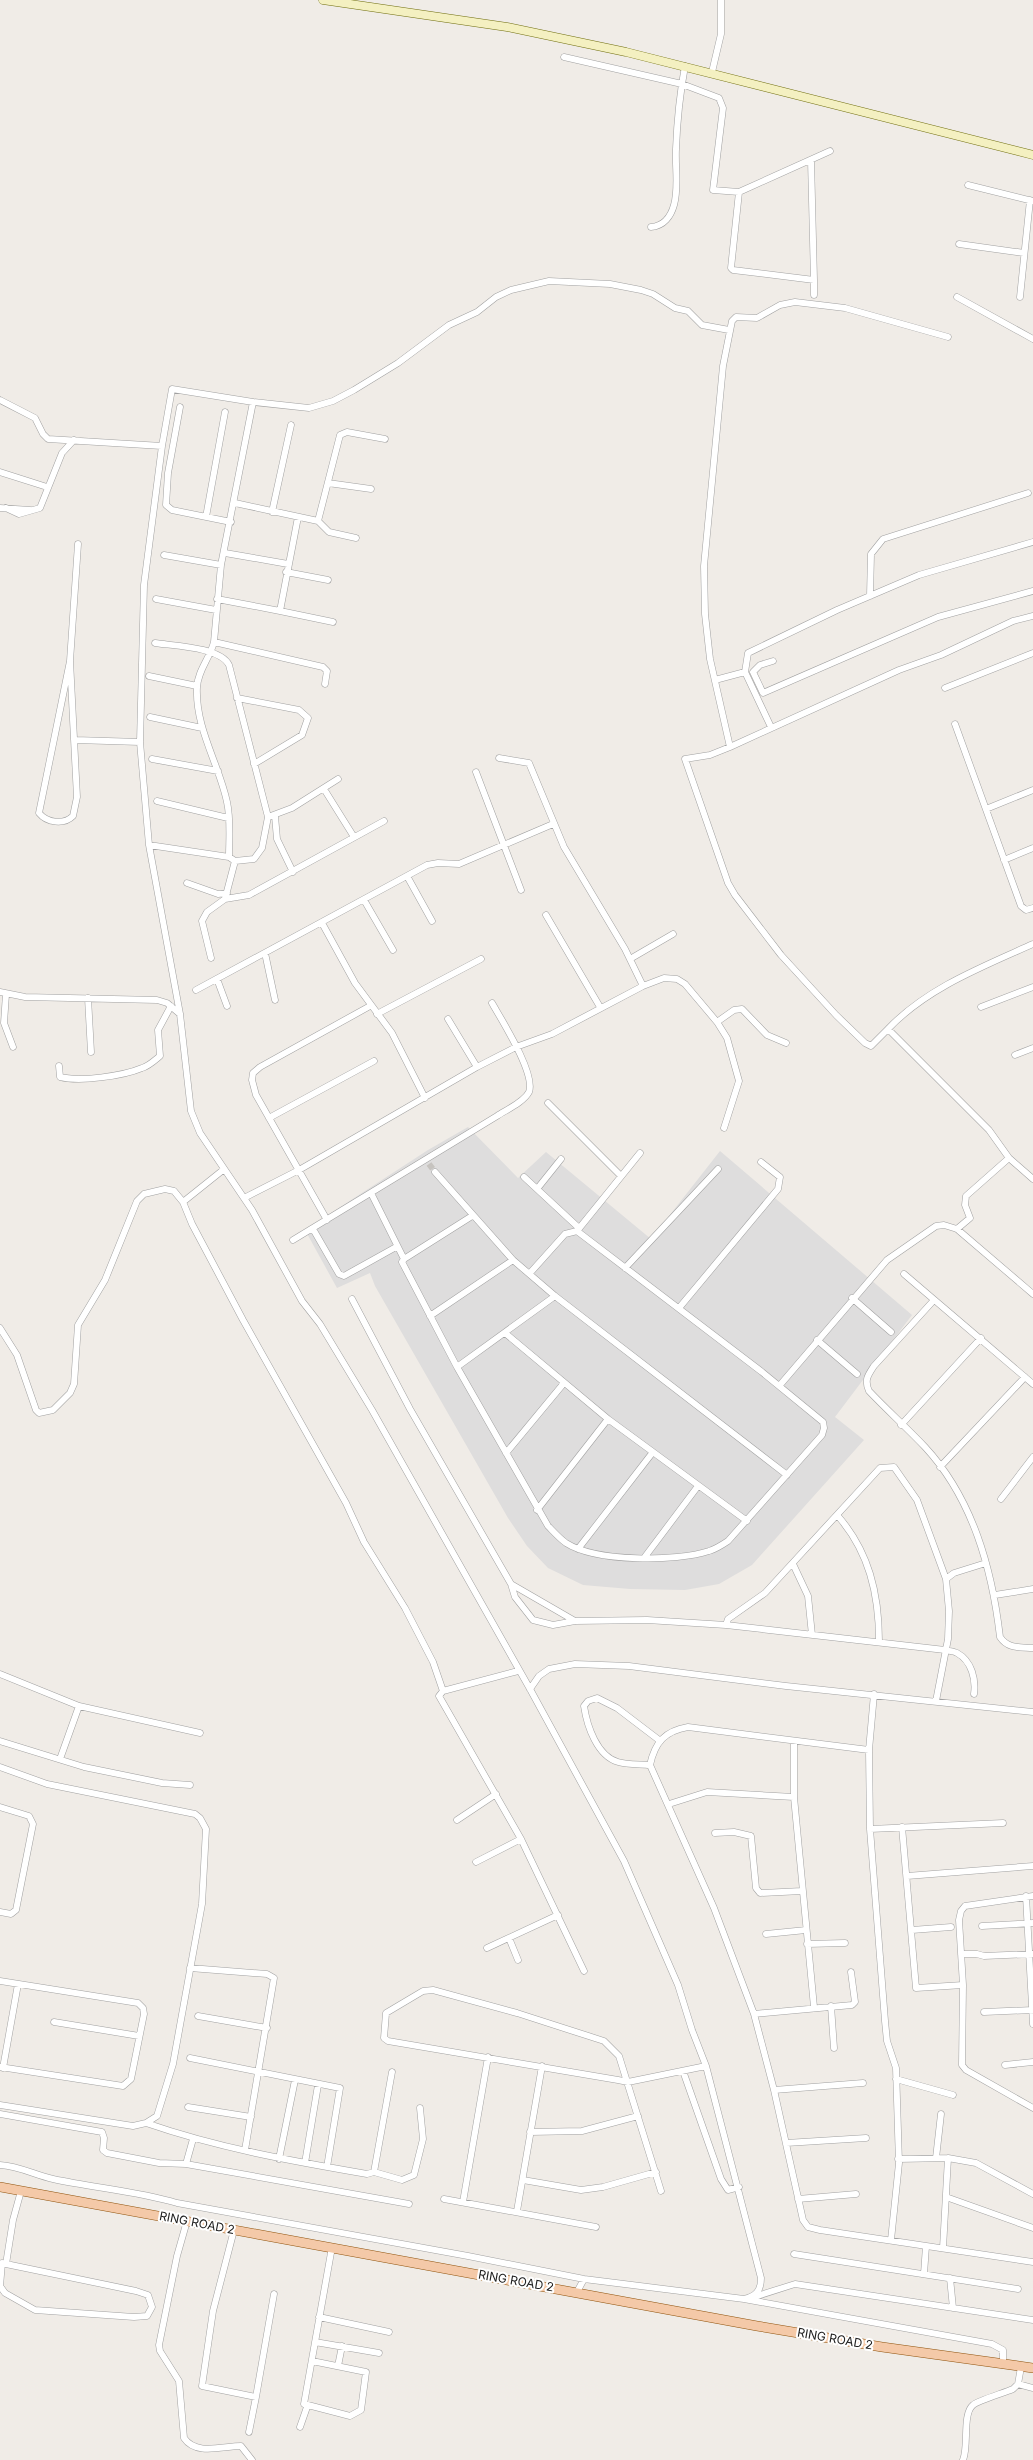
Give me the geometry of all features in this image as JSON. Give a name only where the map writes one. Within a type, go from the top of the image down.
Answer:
[{"type":"main road","points":[[323,0],[507,27],[712,72],[1033,155]]},
{"type":"main road","name":"RING ROAD 2","points":[[0,2186],[757,2326],[1003,2365],[1033,2368]]},
{"type":"street","points":[[712,72],[721,34],[721,0]]},
{"type":"street","points":[[564,57],[682,84],[719,98],[722,102],[712,188],[717,191],[739,192],[830,151]]},
{"type":"street","points":[[651,227],[661,224],[668,218],[674,206],[677,191],[676,150],[685,66]]},
{"type":"street","points":[[811,160],[814,295]]},
{"type":"street","points":[[968,185],[1032,200],[1024,253],[1020,298]]},
{"type":"street","points":[[739,192],[731,268],[733,270],[814,280]]},
{"type":"street","points":[[959,244],[1024,253]]},
{"type":"street","points":[[730,330],[702,325],[688,311],[675,308],[641,290],[610,284],[549,281],[511,290],[496,297],[477,312],[449,325],[394,365],[332,401],[302,408],[172,389],[162,446],[144,585],[140,742],[149,845],[180,1014],[191,1111],[200,1133],[223,1170],[244,1198],[302,1301],[320,1324],[372,1410],[518,1671],[530,1689],[624,1861],[675,1978],[692,2030],[706,2066],[739,2188],[761,2278],[761,2286],[754,2297]]},
{"type":"street","points":[[957,297],[1033,339]]},
{"type":"street","points":[[730,747],[710,659],[705,614],[704,555],[723,366],[732,321],[736,317],[757,318],[780,305],[795,302],[845,308],[948,337]]},
{"type":"street","points":[[0,400],[35,418],[43,434],[48,438],[162,446]]},
{"type":"street","points":[[211,958],[202,921],[207,912],[226,896],[232,859],[227,802],[218,771],[202,728],[197,686],[202,665],[211,652],[214,642],[221,565],[225,553],[253,402]]},
{"type":"street","points":[[180,407],[165,501],[167,507],[172,510],[231,522]]},
{"type":"street","points":[[206,517],[225,412]]},
{"type":"street","points":[[272,512],[291,425]]},
{"type":"street","points":[[318,521],[340,435],[343,433],[384,439]]},
{"type":"street","points":[[3,508],[35,510],[40,508],[47,487],[62,453],[74,440]]},
{"type":"street","points":[[0,472],[47,487]]},
{"type":"street","points":[[328,483],[371,489]]},
{"type":"street","points":[[870,596],[871,554],[883,539],[1028,493]]},
{"type":"street","points":[[234,503],[318,521],[329,532],[356,538]]},
{"type":"street","points":[[280,611],[286,572],[298,517]]},
{"type":"street","points":[[771,727],[745,672],[748,653],[870,596],[919,575],[1033,542]]},
{"type":"street","points":[[70,661],[39,813],[46,820],[63,822],[69,820],[75,812],[75,740],[70,661],[78,544]]},
{"type":"street","points":[[225,553],[288,564]]},
{"type":"street","points":[[164,555],[221,565]]},
{"type":"street","points":[[286,572],[328,580]]},
{"type":"street","points":[[773,661],[760,665],[753,672],[763,693],[938,617],[1033,591]]},
{"type":"street","points":[[156,599],[216,610]]},
{"type":"street","points":[[217,599],[333,622]]},
{"type":"street","points":[[1033,616],[996,628],[941,655],[899,670],[771,727],[730,747],[710,755],[685,760],[728,883],[781,955],[836,1015],[865,1043],[871,1046],[906,1010],[929,994],[1033,944]]},
{"type":"street","points":[[214,642],[323,666],[327,671],[325,684]]},
{"type":"street","points":[[149,845],[232,859],[254,859],[259,855],[268,817],[237,698],[232,673],[226,659],[211,652],[155,643]]},
{"type":"street","points":[[945,688],[1033,653]]},
{"type":"street","points":[[716,680],[745,672]]},
{"type":"street","points":[[149,676],[197,686]]},
{"type":"street","points":[[237,698],[299,710],[308,718],[302,735],[254,764]]},
{"type":"street","points":[[150,717],[202,728]]},
{"type":"street","points":[[955,724],[1020,906],[1026,910],[1033,908]]},
{"type":"street","points":[[75,740],[140,742]]},
{"type":"street","points":[[499,758],[529,763],[553,824],[582,879],[630,959],[643,986]]},
{"type":"street","points":[[152,759],[218,771]]},
{"type":"street","points":[[476,772],[521,890]]},
{"type":"street","points":[[268,817],[275,816],[324,789],[338,779]]},
{"type":"street","points":[[324,789],[354,837]]},
{"type":"street","points":[[986,809],[1033,790]]},
{"type":"street","points":[[157,801],[228,818]]},
{"type":"street","points":[[275,816],[277,839],[293,872]]},
{"type":"street","points":[[187,883],[226,896],[249,895],[384,821]]},
{"type":"street","points":[[196,990],[427,865],[438,863],[459,864],[553,824]]},
{"type":"street","points":[[1004,860],[1033,848]]},
{"type":"street","points":[[407,876],[432,921]]},
{"type":"street","points":[[364,900],[393,950]]},
{"type":"street","points":[[546,915],[600,1007]]},
{"type":"street","points":[[322,923],[370,1006],[392,1033],[425,1098]]},
{"type":"street","points":[[630,959],[672,934]]},
{"type":"street","points":[[265,953],[275,1000]]},
{"type":"street","points":[[377,1014],[481,959]]},
{"type":"street","points":[[244,1198],[299,1170],[477,1067],[516,1047],[552,1034],[600,1007],[643,986],[664,978],[677,979],[685,984],[717,1022],[727,1038],[739,1081],[724,1128]]},
{"type":"street","points":[[216,979],[226,1006]]},
{"type":"street","points":[[981,1007],[1033,987]]},
{"type":"street","points":[[13,1047],[4,1023],[3,993],[25,997],[157,1000],[171,1006],[180,1014]]},
{"type":"street","points":[[88,998],[90,1052]]},
{"type":"street","points":[[293,1240],[371,1193],[427,1162],[527,1095],[530,1085],[516,1047],[492,1003]]},
{"type":"street","points":[[59,1066],[60,1078],[75,1078],[130,1072],[146,1066],[160,1056],[158,1030],[171,1006]]},
{"type":"street","points":[[327,1220],[256,1095],[252,1080],[253,1073],[260,1067],[370,1006]]},
{"type":"street","points":[[717,1022],[734,1010],[742,1010],[767,1035],[786,1043]]},
{"type":"street","points":[[448,1019],[477,1067]]},
{"type":"street","points":[[888,1029],[989,1130],[1009,1158],[1033,1179]]},
{"type":"street","points":[[1015,1055],[1033,1048]]},
{"type":"street","points":[[269,1118],[374,1061]]},
{"type":"street","points":[[548,1102],[621,1176]]},
{"type":"street","points":[[530,1273],[565,1234],[578,1229],[640,1153]]},
{"type":"street","points":[[958,1229],[970,1218],[965,1204],[966,1196],[1009,1158]]},
{"type":"street","points":[[537,1189],[561,1159]]},
{"type":"street","points":[[679,1308],[778,1189],[780,1177],[761,1162]]},
{"type":"street","points":[[625,1268],[718,1169]]},
{"type":"street","points":[[183,1202],[223,1170]]},
{"type":"street","points":[[435,1172],[472,1216],[513,1260],[555,1296],[787,1474]]},
{"type":"street","points":[[371,1193],[396,1247],[404,1259],[402,1262],[457,1367],[548,1526],[559,1537],[578,1549],[595,1554],[644,1558],[692,1556],[711,1551],[728,1541],[747,1521],[824,1428],[823,1422],[780,1385],[625,1268],[578,1229],[524,1177]]},
{"type":"street","points":[[0,1328],[17,1355],[36,1410],[39,1413],[52,1410],[62,1403],[74,1384],[78,1325],[105,1280],[137,1201],[144,1194],[165,1189],[174,1191],[183,1202],[192,1224],[243,1320],[346,1503],[364,1542],[405,1608],[433,1662],[443,1691]]},
{"type":"street","points":[[404,1259],[472,1216]]},
{"type":"street","points":[[780,1385],[852,1298],[887,1260],[936,1226],[944,1225],[958,1229],[1033,1294]]},
{"type":"street","points":[[313,1229],[339,1274],[344,1276],[396,1247]]},
{"type":"street","points":[[430,1316],[513,1260]]},
{"type":"street","points":[[904,1274],[981,1338],[1033,1384]]},
{"type":"street","points":[[457,1367],[555,1296]]},
{"type":"street","points":[[852,1298],[891,1332]]},
{"type":"street","points":[[352,1299],[414,1415],[511,1584],[515,1597],[533,1620],[554,1625],[575,1621],[647,1620],[726,1625],[879,1641],[945,1650],[957,1653],[968,1664],[976,1679],[974,1694]]},
{"type":"street","points":[[934,1300],[867,1376],[866,1384],[869,1391],[925,1448],[940,1467],[971,1515],[995,1595],[1000,1637],[1005,1644],[1012,1647],[1033,1648]]},
{"type":"street","points":[[505,1333],[608,1419],[747,1521]]},
{"type":"street","points":[[901,1425],[981,1338]]},
{"type":"street","points":[[817,1340],[857,1374]]},
{"type":"street","points":[[940,1467],[1025,1377]]},
{"type":"street","points":[[506,1453],[564,1383]]},
{"type":"street","points":[[538,1510],[608,1419]]},
{"type":"street","points":[[578,1549],[653,1452]]},
{"type":"street","points":[[1001,1499],[1033,1457]]},
{"type":"street","points":[[726,1625],[728,1619],[765,1593],[880,1468],[894,1467],[917,1500],[946,1579],[949,1610],[945,1650],[936,1701]]},
{"type":"street","points":[[644,1558],[698,1486]]},
{"type":"street","points":[[837,1515],[855,1537],[871,1575],[879,1612],[879,1641]]},
{"type":"street","points":[[793,1564],[808,1596],[812,1635]]},
{"type":"street","points":[[946,1579],[954,1573],[986,1564]]},
{"type":"street","points":[[511,1584],[575,1621]]},
{"type":"street","points":[[995,1595],[1033,1589]]},
{"type":"street","points":[[530,1689],[539,1676],[549,1669],[575,1664],[599,1664],[629,1666],[786,1686],[874,1694],[1033,1712]]},
{"type":"street","points":[[518,1671],[443,1691],[439,1696],[521,1839],[584,1971]]},
{"type":"street","points":[[0,1674],[79,1706],[200,1733]]},
{"type":"street","points":[[874,1694],[869,1750],[870,1828],[887,2041],[896,2068],[898,2159],[891,2240]]},
{"type":"street","points":[[650,1764],[619,1762],[609,1758],[595,1739],[586,1718],[584,1706],[588,1701],[597,1698],[617,1708],[659,1740]]},
{"type":"street","points":[[60,1759],[79,1706]]},
{"type":"street","points":[[869,1750],[688,1728],[671,1732],[659,1740],[650,1764],[714,1908],[754,2014],[774,2090],[803,2220],[808,2227],[1033,2262]]},
{"type":"street","points":[[0,1741],[84,1767],[134,1778],[190,1785]]},
{"type":"street","points":[[794,1741],[794,1797],[814,2007]]},
{"type":"street","points":[[0,1767],[48,1784],[195,1814],[200,1818],[206,1829],[202,1904],[173,2064],[157,2116],[146,2122],[133,2126],[0,2105]]},
{"type":"street","points":[[668,1804],[707,1792],[794,1797]]},
{"type":"street","points":[[457,1820],[496,1794]]},
{"type":"street","points":[[0,1807],[29,1816],[33,1824],[16,1910],[11,1914],[0,1912]]},
{"type":"street","points":[[870,1828],[1003,1823]]},
{"type":"street","points":[[902,1827],[916,1988],[963,1986]]},
{"type":"street","points":[[715,1833],[734,1832],[751,1836],[756,1888],[760,1893],[766,1894],[802,1891]]},
{"type":"street","points":[[476,1862],[521,1839]]},
{"type":"street","points":[[907,1876],[1033,1866]]},
{"type":"street","points":[[1033,2024],[1030,1896],[965,1906],[960,1911],[959,1920],[963,1986],[962,2065],[966,2070],[1033,2108]]},
{"type":"street","points":[[487,1948],[558,1915]]},
{"type":"street","points":[[982,1926],[1031,1923]]},
{"type":"street","points":[[912,1930],[951,1927]]},
{"type":"street","points":[[766,1934],[806,1930]]},
{"type":"street","points":[[509,1938],[518,1960]]},
{"type":"street","points":[[808,1944],[845,1942]]},
{"type":"street","points":[[961,1954],[977,1954],[984,1956],[1032,1954]]},
{"type":"street","points":[[190,1968],[272,1975],[275,1982],[245,2150]]},
{"type":"street","points":[[754,2014],[854,2004],[851,1972]]},
{"type":"street","points":[[0,1981],[138,2003],[143,2008],[144,2014],[131,2079],[123,2086],[2,2067],[18,1984]]},
{"type":"street","points":[[661,2191],[628,2082],[619,2056],[604,2041],[496,2007],[429,1990],[403,2001],[386,2013],[384,2038],[388,2041],[488,2056],[628,2082],[706,2066]]},
{"type":"street","points":[[831,2006],[834,2048]]},
{"type":"street","points":[[984,2012],[1033,2010]]},
{"type":"street","points":[[198,2016],[267,2028]]},
{"type":"street","points":[[54,2022],[139,2036]]},
{"type":"street","points":[[463,2202],[488,2056]]},
{"type":"street","points":[[190,2058],[222,2063],[258,2073],[340,2088],[327,2167]]},
{"type":"street","points":[[1005,2065],[1033,2062]]},
{"type":"street","points":[[517,2211],[542,2066]]},
{"type":"street","points":[[683,2071],[721,2179],[728,2190],[739,2188]]},
{"type":"street","points":[[374,2172],[392,2072]]},
{"type":"street","points":[[896,2079],[953,2095]]},
{"type":"street","points":[[279,2159],[295,2080]]},
{"type":"street","points":[[774,2090],[863,2083]]},
{"type":"street","points":[[305,2163],[318,2085]]},
{"type":"street","points":[[188,2107],[251,2117]]},
{"type":"street","points":[[146,2122],[193,2139],[279,2159],[367,2174],[374,2172],[402,2180],[414,2175],[422,2139],[420,2108]]},
{"type":"street","points":[[0,2114],[102,2132],[104,2135],[103,2150],[107,2154],[159,2164],[186,2164],[409,2204]]},
{"type":"street","points":[[936,2158],[941,2114]]},
{"type":"street","points":[[530,2132],[582,2131],[638,2116]]},
{"type":"street","points":[[786,2143],[866,2138]]},
{"type":"street","points":[[186,2164],[193,2139]]},
{"type":"street","points":[[898,2159],[948,2158],[976,2163],[1033,2194]]},
{"type":"street","points":[[943,2248],[948,2158]]},
{"type":"street","points":[[0,2165],[18,2166],[41,2176],[145,2194],[177,2203],[461,2254],[584,2279],[744,2299],[992,2344],[1003,2350],[1003,2365]]},
{"type":"street","points":[[523,2180],[581,2190],[603,2187],[656,2172]]},
{"type":"street","points":[[3,2263],[136,2291],[148,2295],[152,2307],[147,2316],[134,2317],[35,2310],[5,2293],[0,2286],[3,2263],[21,2190]]},
{"type":"street","points":[[798,2199],[856,2194]]},
{"type":"street","points":[[946,2197],[1033,2228]]},
{"type":"street","points":[[444,2198],[596,2227]]},
{"type":"street","points":[[187,2221],[177,2256],[160,2332],[160,2351],[179,2381],[184,2438],[187,2442],[200,2449],[241,2446],[252,2460]]},
{"type":"street","points":[[234,2230],[213,2311],[202,2386],[256,2398]]},
{"type":"street","points":[[924,2274],[926,2246]]},
{"type":"street","points":[[300,2427],[307,2406],[304,2399],[332,2247]]},
{"type":"street","points":[[794,2254],[1018,2289]]},
{"type":"street","points":[[950,2278],[953,2308]]},
{"type":"street","points":[[577,2292],[584,2279]]},
{"type":"street","points":[[744,2299],[795,2284],[1033,2320]]},
{"type":"street","points":[[249,2432],[274,2294]]},
{"type":"street","points":[[319,2317],[389,2332]]},
{"type":"street","points":[[315,2342],[379,2353]]},
{"type":"street","points":[[338,2366],[342,2346]]},
{"type":"street","points":[[307,2406],[350,2416],[361,2410],[366,2372],[312,2361]]},
{"type":"street","points":[[963,2460],[967,2446],[968,2417],[973,2405],[1013,2389],[1018,2384],[1021,2367]]},
{"type":"street","points":[[1018,2384],[1033,2388]]},
{"type":"shaded area","points":[[468,1127],[518,1178],[546,1152],[651,1239],[720,1151],[912,1315],[835,1417],[864,1440],[752,1565],[719,1584],[685,1590],[630,1589],[583,1585],[548,1568],[527,1546],[508,1518],[375,1286],[370,1273],[337,1288],[305,1230],[428,1150]]},
{"type":"tunnel","points":[[429,1164],[435,1172]]}]
